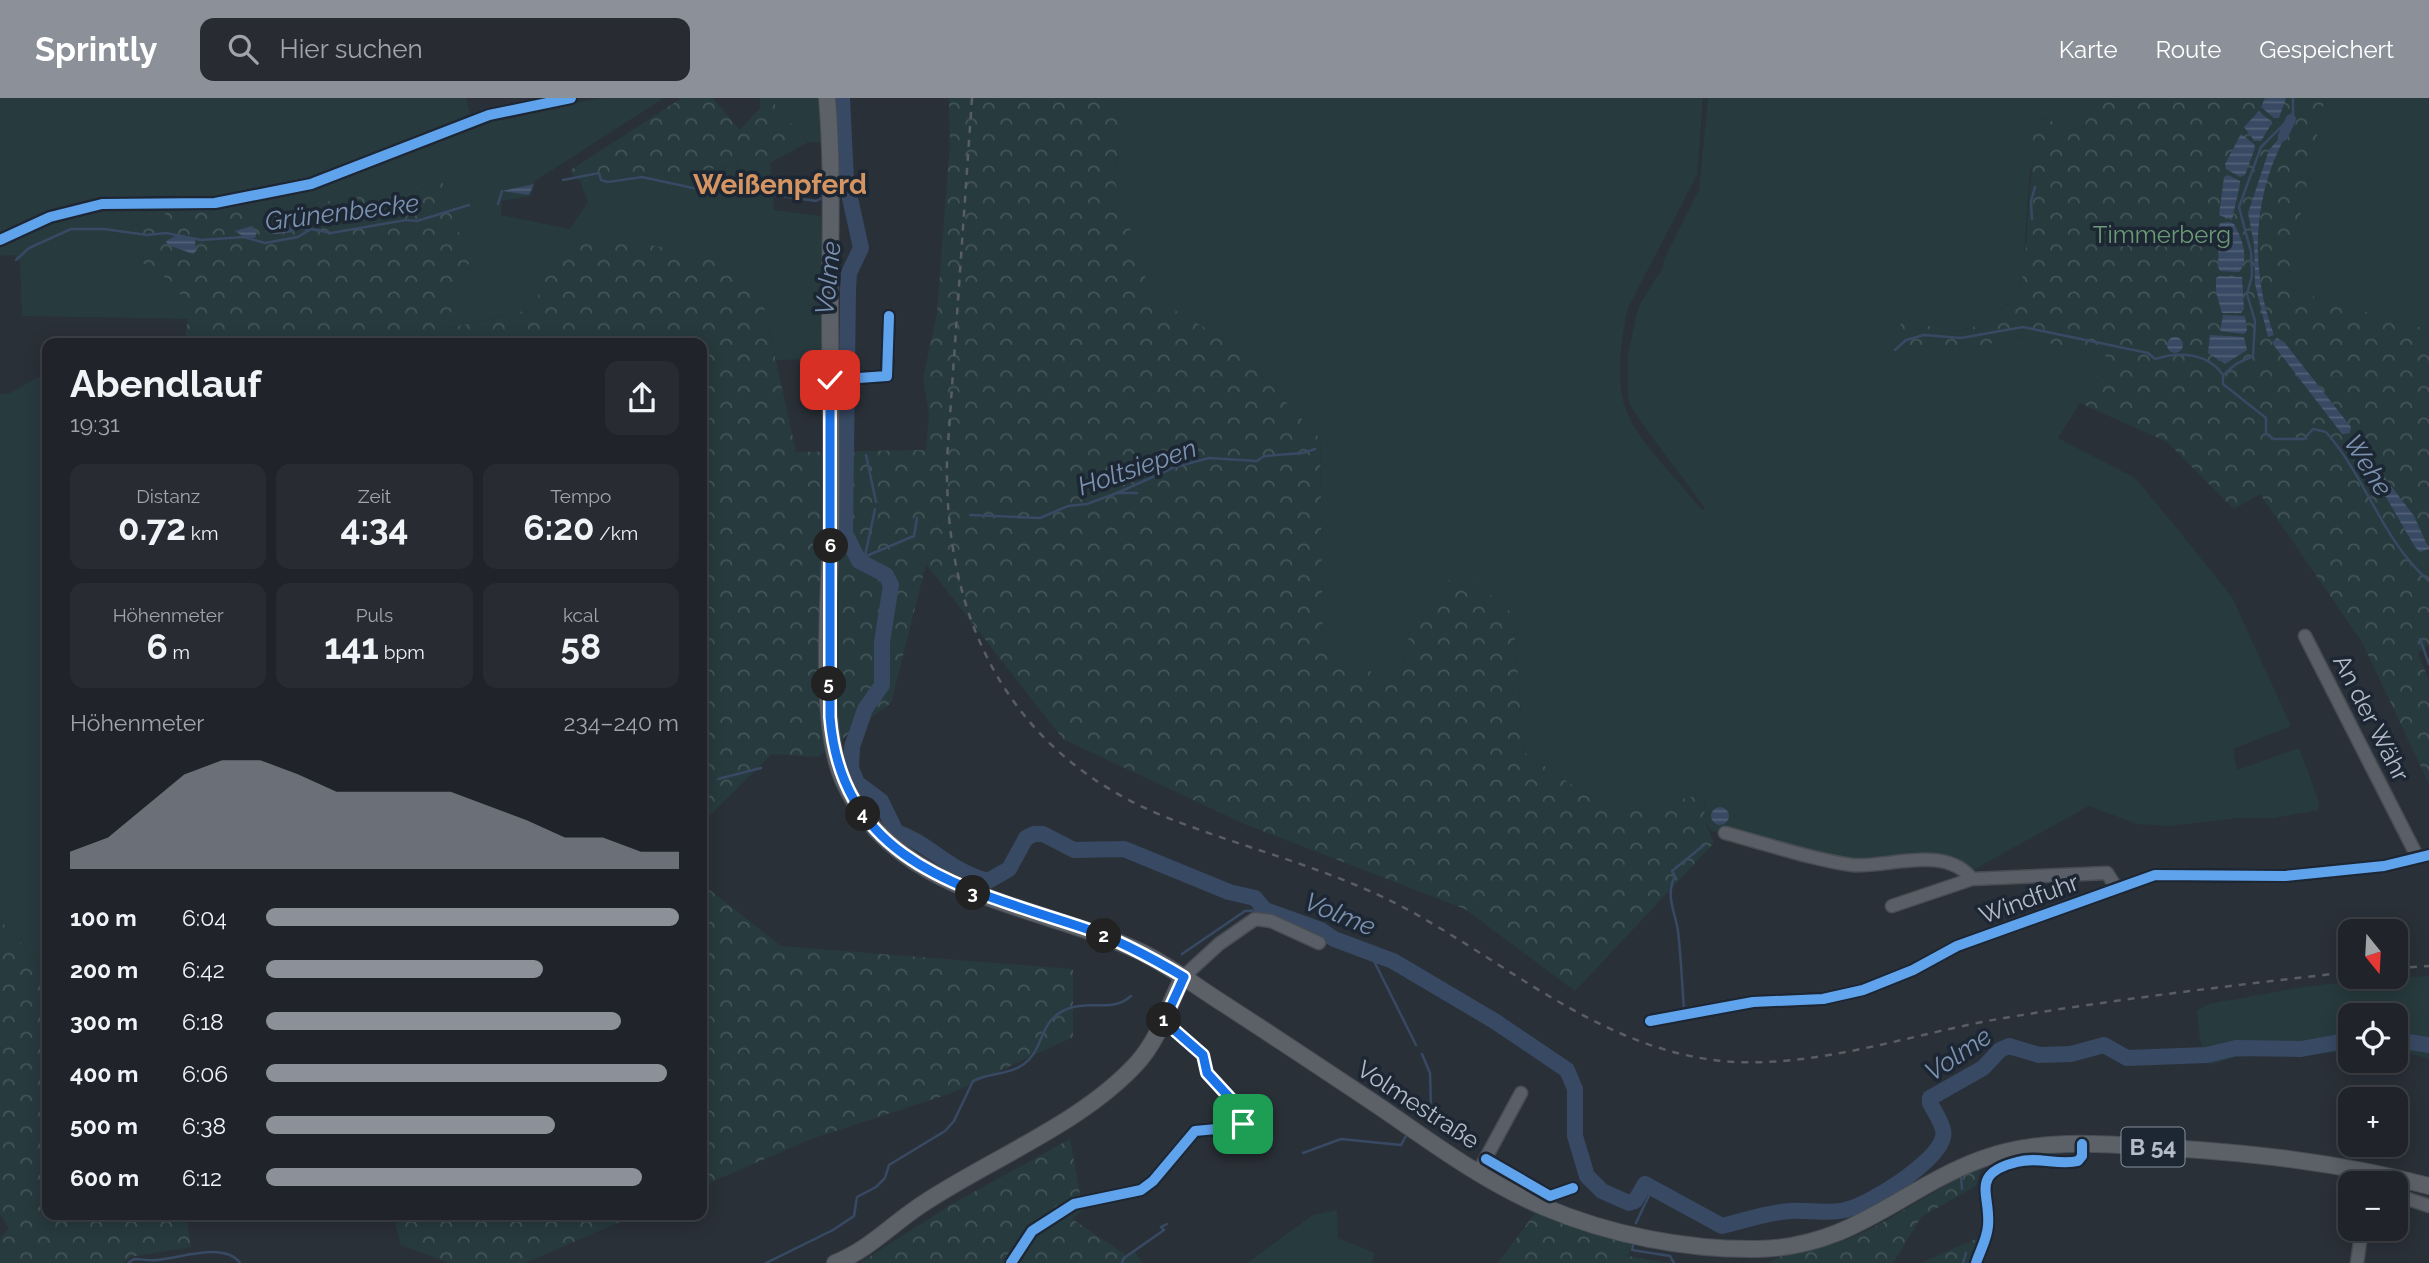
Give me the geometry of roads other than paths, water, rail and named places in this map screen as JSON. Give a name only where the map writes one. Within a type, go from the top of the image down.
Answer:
[{"type":"main road","name":"B 54","points":[[827,98],[835,380]]},
{"type":"main road","name":"Volmestraße","points":[[835,380],[828,675],[832,746],[844,781],[875,830],[930,872],[1005,905],[1086,928],[1146,954],[1482,1165],[1537,1204],[1635,1236],[1700,1246],[1758,1249],[1802,1244],[1843,1232],[1939,1179],[1984,1158],[2038,1146],[2082,1144],[2197,1148],[2338,1172]]},
{"type":"main road","points":[[835,1263],[862,1249],[922,1204],[1093,1101],[1138,1062],[1164,1021],[1184,977]]},
{"type":"main road","name":"Volmestraße","points":[[2408,1183],[2429,1186]]},
{"type":"street","points":[[0,240],[59,214],[102,204],[215,202],[312,184],[489,115],[571,98]]},
{"type":"street","points":[[835,380],[887,376],[889,316]]},
{"type":"street","name":"An der Währ","points":[[2305,636],[2423,856]]},
{"type":"street","points":[[1725,834],[1853,865],[1942,861],[1968,873],[1972,879]]},
{"type":"street","name":"Windfuhr","points":[[1650,1021],[1753,1002],[1823,999],[1863,990],[1913,970],[1957,946],[2165,873],[2285,876],[2384,866],[2423,856]]},
{"type":"street","points":[[1892,906],[1972,879],[2107,873],[2117,889]]},
{"type":"street","points":[[1184,977],[1219,944],[1255,919],[1271,921],[1319,943]]},
{"type":"street","points":[[1011,1263],[1032,1231],[1074,1204],[1141,1190],[1153,1181],[1195,1131],[1238,1128],[1243,1124],[1245,1119],[1241,1110],[1207,1073],[1203,1055],[1164,1021]]},
{"type":"street","points":[[1521,1093],[1482,1165],[1550,1196],[1573,1188]]},
{"type":"street","points":[[1976,1263],[1988,1226],[1983,1190],[1989,1177],[2017,1162],[2043,1159],[2078,1161],[2082,1156],[2082,1144]]},
{"type":"street","points":[[2408,1199],[2429,1206]]},
{"type":"street","points":[[2357,1263],[2360,1241]]},
{"type":"water","points":[[2265,98],[2286,98],[2279,118],[2274,118],[2261,107]]},
{"type":"water","points":[[2259,111],[2272,123],[2261,141],[2255,141],[2244,127]]},
{"type":"water","points":[[2241,134],[2254,144],[2255,148],[2245,175],[2240,177],[2226,169],[2225,164]]},
{"type":"water","points":[[2282,135],[2285,137],[2266,185],[2258,234],[2261,285],[2274,335],[2268,337],[2255,284],[2254,244],[2248,213],[2269,150]]},
{"type":"water","points":[[2228,175],[2240,181],[2232,220],[2219,215],[2224,177]]},
{"type":"water","points":[[534,184],[529,195],[502,191]]},
{"type":"water","points":[[293,223],[294,232],[274,234],[265,231],[268,225]]},
{"type":"water","points":[[2220,223],[2234,224],[2244,248],[2244,261],[2239,272],[2220,271],[2218,267],[2219,227]]},
{"type":"water","points":[[252,226],[257,232],[255,238],[244,237],[235,231]]},
{"type":"water","points":[[177,235],[195,239],[196,251],[193,254],[168,245],[166,241]]},
{"type":"water","points":[[2242,277],[2244,309],[2241,313],[2222,313],[2216,292],[2216,278]]},
{"type":"water","points":[[2223,315],[2245,316],[2247,330],[2244,334],[2220,331]]},
{"type":"water","points":[[2210,335],[2244,337],[2247,350],[2225,364],[2208,353]]},
{"type":"water","points":[[2172,337],[2178,337],[2183,345],[2181,351],[2172,353],[2167,348],[2167,342]]},
{"type":"water","points":[[2277,338],[2284,342],[2351,427],[2350,433],[2342,434],[2275,347],[2272,342]]},
{"type":"water","points":[[2371,460],[2414,516],[2429,549],[2420,552],[2415,547],[2368,466]]},
{"type":"water","points":[[1720,807],[1726,810],[1729,816],[1726,822],[1720,825],[1714,822],[1711,816],[1714,810]]},
{"type":"waterway","name":"Volme","points":[[842,98],[846,180],[861,248],[849,273],[848,290],[845,533],[859,561],[886,575],[891,585],[882,642],[882,685],[865,709],[852,747],[851,768],[857,783],[881,801],[896,832],[919,843],[962,871],[988,881],[1009,869],[1026,838],[1034,834],[1043,834],[1074,850],[1124,849],[1229,892],[1255,898],[1265,910],[1321,930],[1334,939],[1393,961],[1496,1022],[1567,1070],[1575,1089],[1575,1136],[1587,1176],[1602,1191],[1629,1203],[1635,1201],[1645,1184],[1722,1226],[1782,1212],[1845,1210],[1870,1200],[1901,1181],[1929,1158],[1943,1137],[1943,1129],[1930,1098],[1983,1068],[2000,1050],[2009,1046],[2039,1055],[2071,1054],[2104,1045],[2127,1058],[2207,1055],[2236,1048],[2301,1049],[2338,1042]]},
{"type":"waterway","name":"Wehe","points":[[2293,98],[2293,115],[2261,147],[2239,207],[2251,252],[2252,276],[2247,294],[2255,321],[2253,356],[2236,364],[2223,375],[2223,384],[2266,418],[2266,434],[2274,439],[2304,439],[2313,429],[2326,432],[2352,469],[2399,548],[2429,581]]},
{"type":"waterway","points":[[2283,136],[2291,119]]},
{"type":"waterway","name":"Grünenbecke","points":[[563,180],[599,173],[601,180],[608,182],[642,177],[693,188],[747,191],[816,201],[824,197]]},
{"type":"waterway","points":[[2032,219],[2031,201],[2035,187]]},
{"type":"waterway","name":"Grünenbecke","points":[[498,204],[502,191]]},
{"type":"waterway","name":"Grünenbecke","points":[[16,260],[29,248],[71,229],[104,229],[147,235],[166,233],[201,240],[244,237],[265,243],[298,237],[311,229],[331,233],[406,220],[417,221],[469,205]]},
{"type":"waterway","points":[[295,227],[308,230]]},
{"type":"waterway","points":[[1895,350],[1906,340],[1924,335],[1961,338],[2023,327],[2148,353],[2155,359],[2174,355],[2201,358],[2223,375]]},
{"type":"waterway","name":"Holtsiepen","points":[[970,515],[1040,518],[1068,506],[1087,504],[1117,493],[1175,467],[1209,458],[1257,461],[1264,456],[1303,453],[1315,449]]},
{"type":"waterway","points":[[866,455],[876,502]]},
{"type":"waterway","points":[[1119,493],[1137,493]]},
{"type":"waterway","points":[[865,556],[875,509]]},
{"type":"waterway","name":"Holtsiepen","points":[[861,562],[864,557],[914,536],[917,518]]},
{"type":"waterway","name":"Wehe","points":[[2420,639],[2429,664]]},
{"type":"waterway","points":[[718,779],[761,768]]},
{"type":"waterway","points":[[1684,1010],[1678,931],[1671,897],[1675,876],[1672,871],[1704,845]]},
{"type":"waterway","points":[[1182,954],[1245,911],[1265,910]]},
{"type":"waterway","points":[[1374,954],[1375,963],[1416,1045]]},
{"type":"waterway","points":[[766,1263],[833,1230],[854,1216],[857,1197],[876,1187],[885,1178],[889,1165],[945,1131],[954,1121],[973,1081],[1024,1064],[1036,1050],[1047,1026],[1059,1013],[1078,1006],[1117,1004],[1131,996]]},
{"type":"waterway","name":"Volme","points":[[2408,1042],[2429,1045]]},
{"type":"waterway","points":[[1422,1054],[1430,1073],[1431,1107]]},
{"type":"waterway","points":[[1303,1153],[1341,1139],[1401,1145],[1406,1136]]},
{"type":"waterway","points":[[1961,1177],[1962,1189]]},
{"type":"waterway","points":[[1636,1223],[1653,1187]]},
{"type":"waterway","points":[[1122,1263],[1124,1258],[1164,1230],[1161,1227],[1167,1224]]},
{"type":"waterway","points":[[1634,1242],[1632,1250],[1670,1256],[1674,1263]]},
{"type":"waterway","points":[[128,1263],[134,1259],[165,1259],[212,1252],[223,1253],[240,1263]]},
{"type":"waterway","points":[[1963,1263],[1966,1253]]},
{"type":"railway","points":[[972,98],[947,459],[949,519],[958,575],[974,628],[997,676],[1028,720],[1066,758],[1113,791],[1168,818],[1371,892],[1399,905],[1601,1024],[1643,1043],[1688,1056],[1735,1062],[1802,1059],[2047,1011],[2338,973]]},
{"type":"railway","points":[[2408,967],[2429,966]]},
{"type":"district","name":"Weißenpferd","points":[[780,184]]},
{"type":"park label","name":"Timmerberg","points":[[2162,235]]}]
